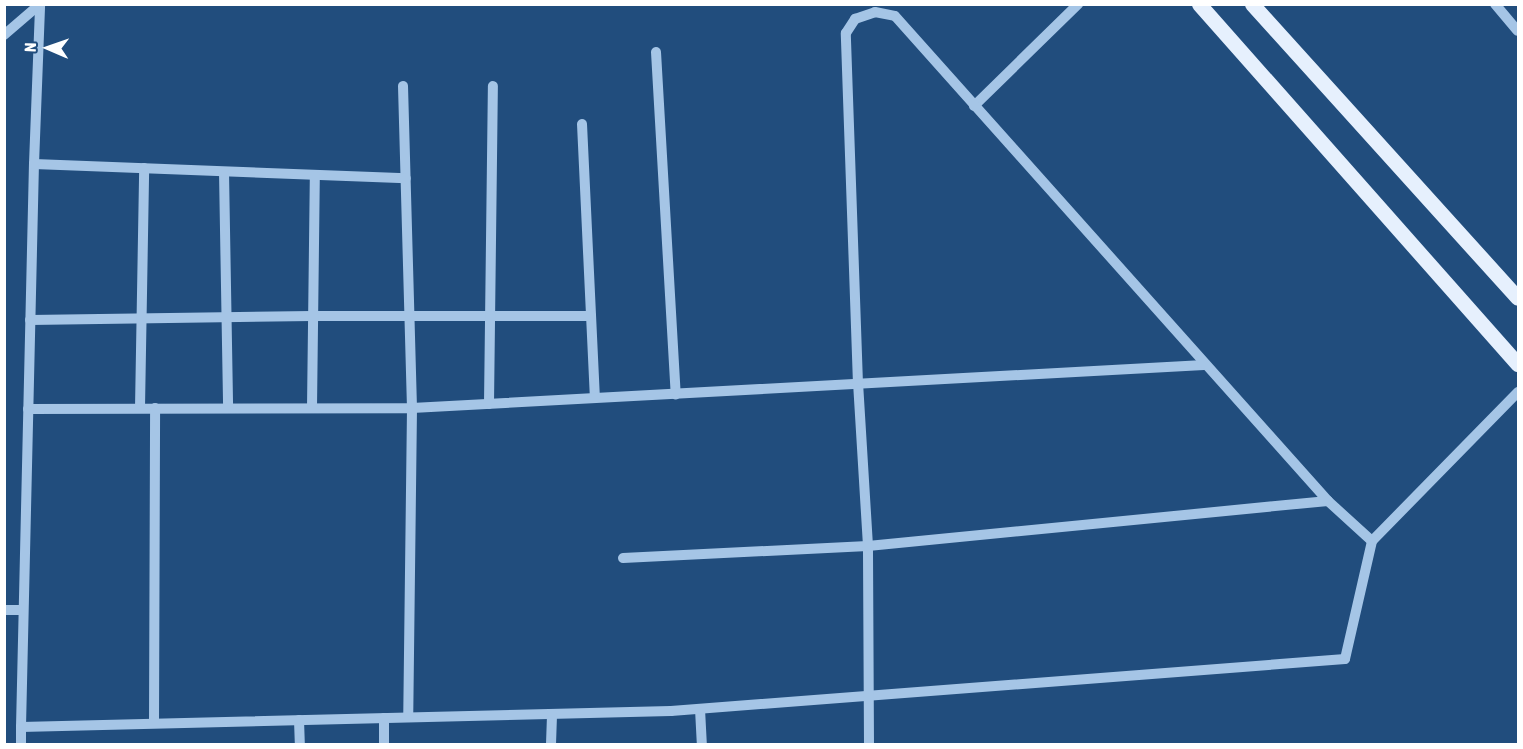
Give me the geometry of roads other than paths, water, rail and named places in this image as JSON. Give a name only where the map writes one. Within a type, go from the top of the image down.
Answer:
[{"type":"main road","points":[[1199,4],[1518,364]]},
{"type":"main road","points":[[1252,4],[1518,298]]},
{"type":"street","points":[[974,106],[1078,4]]},
{"type":"street","points":[[1495,4],[1518,31]]},
{"type":"street","points":[[4,35],[40,5]]},
{"type":"street","points":[[21,744],[34,164],[40,5]]},
{"type":"street","points":[[869,744],[868,546],[858,384],[846,33],[855,19],[875,12],[895,16],[1204,365],[1328,501],[1372,541]]},
{"type":"street","points":[[656,52],[676,394]]},
{"type":"street","points":[[489,404],[493,86]]},
{"type":"street","points":[[403,87],[412,408],[408,717]]},
{"type":"street","points":[[582,124],[595,398]]},
{"type":"street","points":[[34,164],[406,178]]},
{"type":"street","points":[[140,408],[144,168]]},
{"type":"street","points":[[224,172],[229,319],[228,408]]},
{"type":"street","points":[[312,408],[315,176]]},
{"type":"street","points":[[30,320],[141,321],[312,316],[591,316]]},
{"type":"street","points":[[28,409],[412,408],[1204,365]]},
{"type":"street","points":[[21,727],[700,709],[1345,659],[1372,541],[1518,392]]},
{"type":"street","points":[[154,722],[155,408]]},
{"type":"street","points":[[623,558],[868,546],[1328,501]]},
{"type":"street","points":[[4,610],[23,610]]},
{"type":"street","points":[[700,709],[702,744]]},
{"type":"street","points":[[551,744],[552,714]]},
{"type":"street","points":[[384,718],[384,744]]},
{"type":"street","points":[[299,720],[300,744]]}]
